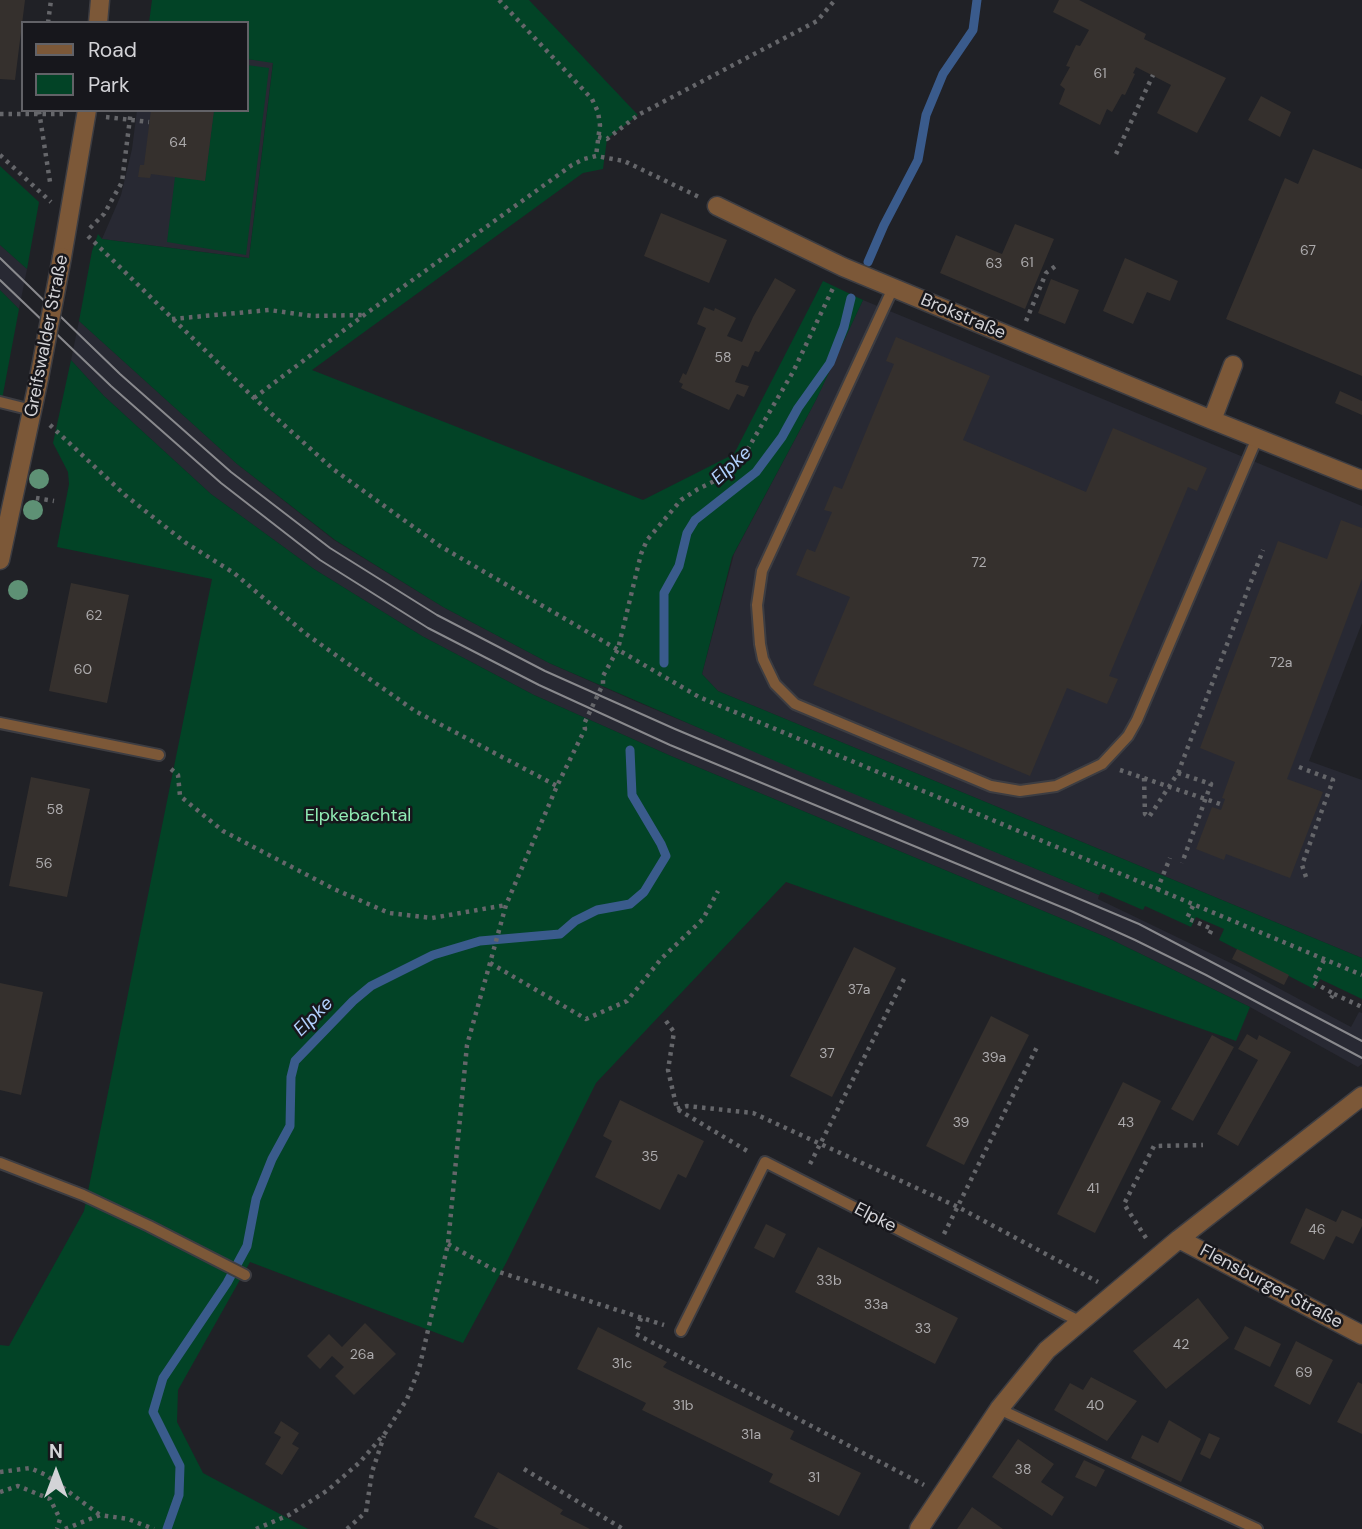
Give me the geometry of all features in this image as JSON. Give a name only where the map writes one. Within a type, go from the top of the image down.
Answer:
[{"type":"street","points":[[98,21],[100,0]]},
{"type":"street","name":"Greifswalder Straße","points":[[0,561],[39,378],[87,112]]},
{"type":"street","name":"Brokstraße","points":[[717,206],[843,267],[1362,481]]},
{"type":"street","points":[[1212,420],[1233,365]]},
{"type":"street","points":[[919,1529],[999,1409],[1047,1350],[1179,1239],[1362,1096]]},
{"type":"street","name":"Flensburger Straße","points":[[1179,1239],[1362,1335]]},
{"type":"lane","points":[[893,288],[762,571],[757,605],[760,644],[763,659],[775,684],[795,704],[991,786],[1020,791],[1056,786],[1102,764],[1128,736],[1257,438]]},
{"type":"lane","points":[[0,402],[32,410]]},
{"type":"lane","points":[[0,723],[159,755]]},
{"type":"lane","points":[[681,1331],[765,1162]]},
{"type":"lane","name":"Elpke","points":[[765,1162],[1079,1321]]},
{"type":"lane","points":[[0,1163],[83,1195],[245,1275]]},
{"type":"lane","points":[[999,1409],[1256,1529]]},
{"type":"path","points":[[48,21],[51,0]]},
{"type":"path","points":[[499,0],[592,99],[598,112],[596,156]]},
{"type":"path","points":[[598,137],[607,139],[638,115],[817,21],[835,0]]},
{"type":"path","points":[[1116,154],[1153,75]]},
{"type":"path","points":[[0,155],[54,205],[39,112]]},
{"type":"path","points":[[131,112],[122,182],[104,214],[85,233],[254,398],[333,469],[440,546],[699,697],[1362,975]]},
{"type":"path","points":[[130,120],[149,122]]},
{"type":"path","points":[[254,398],[572,165],[596,156],[608,157],[641,167],[717,206]]},
{"type":"path","points":[[1019,340],[1046,273],[1057,265]]},
{"type":"path","points":[[256,1529],[289,1515],[328,1490],[360,1462],[386,1432],[407,1399],[419,1369],[449,1244],[467,1045],[506,905],[557,786],[585,729],[584,724],[603,684],[603,676],[618,649],[641,554],[647,540],[681,500],[724,476],[743,457],[793,372],[843,267]]},
{"type":"path","points":[[172,319],[269,310],[312,316],[364,315]]},
{"type":"path","points":[[32,410],[125,495],[186,544],[234,573],[306,634],[415,711],[557,786]]},
{"type":"path","points":[[1223,805],[1169,787],[1144,778],[1145,814],[1149,817],[1169,787],[1178,773],[1264,551]]},
{"type":"path","points":[[159,755],[178,775],[180,796],[193,808],[223,831],[334,890],[389,913],[420,917],[432,918],[506,905]]},
{"type":"path","points":[[1299,767],[1333,780],[1303,865],[1306,877]]},
{"type":"path","points":[[1178,773],[1211,784],[1182,863]]},
{"type":"path","points":[[1157,890],[1170,858]]},
{"type":"path","points":[[490,963],[586,1019],[627,1002],[661,959],[703,919],[719,891]]},
{"type":"path","points":[[1193,906],[1187,918],[1212,929],[1209,936]]},
{"type":"path","points":[[1324,960],[1313,982],[1333,996],[1362,1007]]},
{"type":"path","points":[[802,1181],[905,977]]},
{"type":"path","points":[[666,1021],[674,1032],[668,1070],[677,1109],[765,1162]]},
{"type":"path","points":[[937,1249],[1037,1047]]},
{"type":"path","points":[[677,1109],[687,1106],[753,1113],[958,1208],[1115,1291]]},
{"type":"path","points":[[1158,1256],[1124,1204],[1154,1146],[1203,1145]]},
{"type":"path","points":[[449,1244],[496,1271],[681,1331]]},
{"type":"path","points":[[641,1318],[636,1334],[942,1494]]},
{"type":"path","points":[[347,1529],[366,1512],[372,1472],[386,1432]]},
{"type":"path","points":[[0,1472],[30,1468],[46,1475],[100,1515],[128,1520],[154,1529]]},
{"type":"path","points":[[524,1469],[623,1529]]},
{"type":"path","points":[[0,1492],[18,1486],[50,1499],[60,1518],[57,1529]]},
{"type":"path","points":[[65,1529],[100,1515]]},
{"type":"shaded area","points":[[248,59],[273,62],[249,258],[102,239],[121,195],[132,149],[137,112],[248,112]]},
{"type":"shaded area","points":[[0,245],[27,269],[19,309],[0,290]]},
{"type":"shaded area","points":[[863,300],[1362,506],[1362,623],[1309,761],[1362,780],[1362,958],[718,691],[702,674],[734,554],[816,400]]},
{"type":"shaded area","points":[[79,321],[237,464],[334,540],[443,607],[549,663],[637,702],[1099,895],[1098,899],[1241,968],[1351,1027],[1359,1012],[1362,1013],[1362,1064],[1358,1067],[1250,1007],[1106,937],[671,756],[534,695],[422,636],[314,569],[211,494],[104,396],[71,360]]},
{"type":"green space","points":[[152,0],[529,0],[638,115],[607,139],[603,169],[583,173],[312,370],[643,500],[734,454],[823,281],[863,300],[816,400],[732,557],[702,674],[718,691],[1362,958],[1362,999],[1320,979],[1314,989],[1219,940],[1224,929],[1196,917],[1191,927],[1145,906],[1143,910],[1101,892],[1099,895],[796,770],[549,663],[443,607],[335,540],[237,464],[79,321],[92,251],[98,234],[102,239],[249,258],[273,63],[248,59],[248,21],[149,21]]},
{"type":"green space","points":[[248,65],[269,68],[246,255],[167,242],[175,177],[205,180],[214,112],[248,112]]},
{"type":"green space","points":[[0,166],[39,202],[27,269],[0,245]]},
{"type":"green space","points":[[0,290],[19,309],[0,410]]},
{"type":"green space","name":"Elpkebachtal","points":[[71,360],[104,396],[211,494],[314,569],[422,636],[534,695],[671,756],[1106,937],[1250,1007],[1236,1041],[786,882],[596,1083],[463,1343],[250,1262],[178,1390],[177,1422],[203,1473],[308,1529],[0,1529],[0,1345],[9,1346],[84,1211],[212,579],[57,547],[69,484],[68,472],[53,443]]},
{"type":"building","points":[[0,0],[25,0],[15,80],[0,79]]},
{"type":"building","points":[[1059,0],[1079,0],[1146,34],[1144,39],[1226,78],[1197,133],[1157,113],[1171,85],[1136,67],[1125,95],[1122,94],[1112,112],[1107,109],[1100,125],[1059,104],[1065,89],[1060,85],[1070,67],[1066,66],[1076,45],[1080,46],[1089,30],[1053,12]]},
{"type":"building","points":[[1261,96],[1291,112],[1280,137],[1248,120]]},
{"type":"building","points":[[151,112],[214,112],[205,181],[151,174],[150,178],[138,177],[140,165],[144,165]]},
{"type":"building","points":[[1313,149],[1362,169],[1362,376],[1226,319],[1285,178],[1298,184]]},
{"type":"building","points":[[661,213],[727,240],[709,283],[644,256]]},
{"type":"building","points":[[1015,224],[1054,239],[1025,309],[940,273],[956,235],[1002,254]]},
{"type":"building","points":[[1125,258],[1178,281],[1170,301],[1147,292],[1133,324],[1103,311]]},
{"type":"building","points":[[775,278],[796,290],[759,352],[755,351],[748,367],[742,365],[735,382],[749,386],[744,397],[737,394],[729,410],[681,388],[683,384],[679,382],[683,373],[686,375],[706,328],[697,324],[704,307],[714,311],[715,308],[736,318],[727,336],[742,342]]},
{"type":"building","points":[[1051,279],[1079,290],[1065,324],[1038,313]]},
{"type":"building","points":[[896,337],[990,376],[963,440],[1086,492],[1113,428],[1207,468],[1197,491],[1188,487],[1109,676],[1118,679],[1107,704],[1067,688],[1030,776],[813,685],[850,597],[796,575],[807,549],[815,552],[832,512],[824,510],[834,486],[842,489],[894,364],[886,361]]},
{"type":"building","points":[[1340,391],[1362,401],[1362,415],[1335,403]]},
{"type":"building","points":[[1341,520],[1362,528],[1362,579],[1287,779],[1323,792],[1290,878],[1226,854],[1224,860],[1196,849],[1212,807],[1221,810],[1225,799],[1222,798],[1235,762],[1200,748],[1278,541],[1327,559]]},
{"type":"building","points":[[71,583],[129,595],[107,703],[49,691]]},
{"type":"building","points":[[31,777],[90,789],[67,897],[9,886]]},
{"type":"building","points":[[854,947],[896,968],[832,1097],[790,1076]]},
{"type":"building","points":[[1237,949],[1289,975],[1284,985],[1232,959]]},
{"type":"building","points":[[0,983],[43,992],[21,1095],[0,1090]]},
{"type":"building","points":[[991,1016],[1029,1035],[964,1165],[926,1146]]},
{"type":"building","points":[[1247,1034],[1257,1040],[1259,1035],[1291,1052],[1238,1146],[1217,1134],[1258,1060],[1238,1049]]},
{"type":"building","points":[[1212,1035],[1234,1047],[1193,1121],[1171,1109]]},
{"type":"building","points":[[1123,1082],[1161,1101],[1095,1233],[1057,1214]]},
{"type":"building","points":[[620,1100],[704,1141],[686,1178],[678,1174],[660,1210],[595,1177],[612,1141],[603,1136]]},
{"type":"building","points":[[1306,1208],[1336,1222],[1342,1210],[1362,1219],[1362,1226],[1353,1244],[1336,1236],[1324,1260],[1290,1243]]},
{"type":"building","points":[[766,1224],[786,1234],[774,1258],[754,1248]]},
{"type":"building","points":[[818,1247],[958,1318],[935,1364],[795,1292]]},
{"type":"building","points":[[1198,1298],[1229,1338],[1166,1389],[1133,1351]]},
{"type":"building","points":[[365,1323],[396,1354],[354,1395],[335,1376],[344,1367],[332,1356],[320,1369],[307,1356],[329,1334],[342,1347]]},
{"type":"building","points":[[1245,1326],[1281,1344],[1270,1367],[1234,1349]]},
{"type":"building","points":[[598,1327],[667,1362],[663,1367],[794,1431],[790,1439],[861,1473],[839,1516],[769,1482],[773,1474],[642,1410],[646,1403],[577,1369]]},
{"type":"building","points":[[1296,1341],[1333,1360],[1310,1405],[1274,1386]]},
{"type":"building","points":[[1091,1377],[1137,1401],[1107,1441],[1054,1410],[1070,1383],[1083,1390]]},
{"type":"building","points":[[1358,1382],[1362,1384],[1362,1434],[1337,1422]]},
{"type":"building","points":[[1169,1420],[1201,1439],[1181,1482],[1131,1458],[1142,1435],[1158,1443]]},
{"type":"building","points":[[281,1421],[299,1433],[292,1444],[299,1448],[282,1475],[265,1464],[281,1437],[274,1433]]},
{"type":"building","points":[[1209,1433],[1220,1438],[1210,1459],[1200,1454]]},
{"type":"building","points":[[1018,1439],[1054,1464],[1041,1482],[1064,1497],[1052,1516],[992,1477]]},
{"type":"building","points":[[1084,1460],[1105,1470],[1096,1487],[1075,1477]]},
{"type":"building","points":[[498,1472],[563,1510],[560,1514],[590,1529],[499,1529],[474,1517]]},
{"type":"building","points":[[972,1507],[1003,1529],[957,1529]]},
{"type":"waterway","name":"Elpke","points":[[868,262],[918,160],[926,115],[943,74],[973,30],[977,0]]},
{"type":"waterway","name":"Elpke","points":[[664,663],[664,593],[679,566],[687,533],[695,520],[756,472],[782,437],[798,408],[830,363],[844,327],[851,298]]},
{"type":"waterway","name":"Elpke","points":[[167,1529],[179,1495],[180,1466],[153,1412],[163,1378],[227,1283],[247,1246],[256,1199],[272,1159],[290,1126],[291,1077],[295,1061],[371,986],[433,955],[480,941],[560,934],[575,921],[597,910],[630,904],[644,892],[666,856],[632,795],[630,750]]},
{"type":"tram line","points":[[0,258],[120,374],[231,472],[330,548],[437,615],[545,671],[675,729],[1139,924],[1362,1041]]},
{"type":"tram line","points":[[0,280],[111,386],[221,483],[320,560],[428,628],[539,685],[670,745],[1135,940],[1362,1058]]}]
